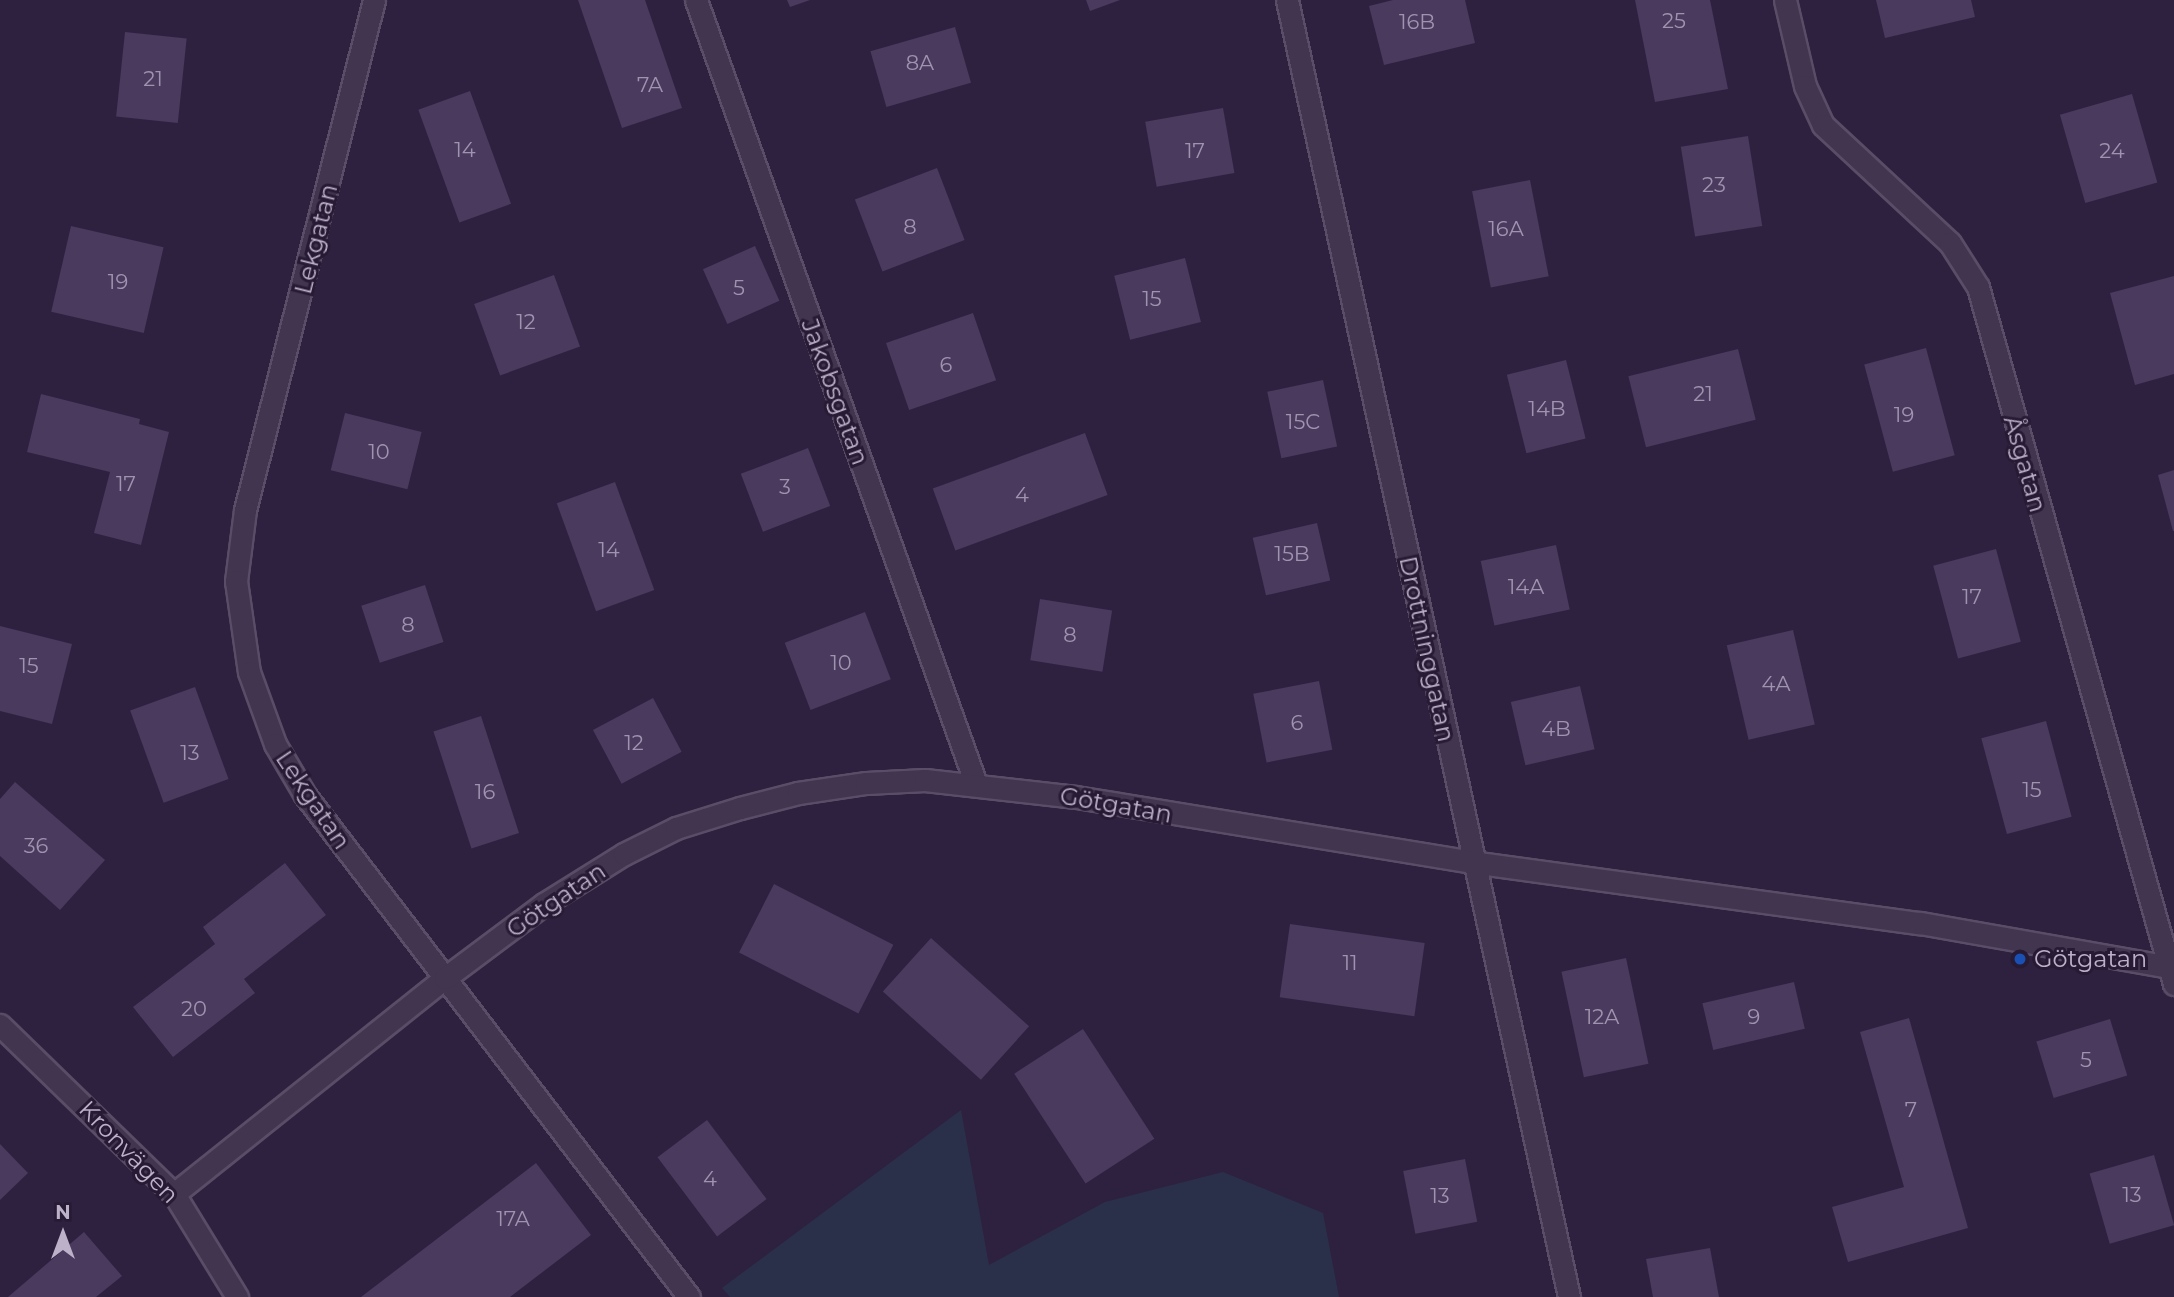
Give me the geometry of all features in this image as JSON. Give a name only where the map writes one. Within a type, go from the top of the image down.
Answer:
[{"type":"street","name":"Lekgatan","points":[[374,0],[246,510],[236,581],[249,672],[275,744],[305,795],[689,1297]]},
{"type":"street","name":"Jakobsgatan","points":[[696,0],[976,784]]},
{"type":"street","name":"Drottninggatan","points":[[1287,0],[1472,862],[1569,1297]]},
{"type":"street","name":"Åsgatan","points":[[1785,0],[1805,86],[1823,125],[1950,243],[1978,287],[2172,973]]},
{"type":"street","name":"Götgatan","points":[[174,1194],[445,978],[544,904],[676,828],[798,793],[890,782],[976,784],[1472,862],[1907,921],[2172,973]]},
{"type":"street","name":"Kronvägen","points":[[0,1025],[174,1194],[237,1297]]},
{"type":"shaded area","points":[[961,1110],[989,1265],[1105,1202],[1223,1172],[1323,1213],[1339,1297],[730,1297],[722,1288]]},
{"type":"building","points":[[578,0],[645,0],[682,108],[622,128]]},
{"type":"building","points":[[787,0],[810,0],[790,7]]},
{"type":"building","points":[[1086,0],[1120,0],[1090,11]]},
{"type":"building","points":[[1393,0],[1465,0],[1475,43],[1384,65],[1369,6]]},
{"type":"building","points":[[1635,0],[1710,0],[1728,89],[1655,102]]},
{"type":"building","points":[[1876,0],[1971,0],[1975,17],[1885,38]]},
{"type":"building","points":[[955,27],[971,83],[886,107],[870,51]]},
{"type":"building","points":[[125,32],[187,38],[178,123],[116,117]]},
{"type":"building","points":[[470,91],[511,204],[459,223],[418,110]]},
{"type":"building","points":[[2132,94],[2157,182],[2085,203],[2060,115]]},
{"type":"building","points":[[1223,108],[1234,173],[1157,187],[1145,122]]},
{"type":"building","points":[[1748,136],[1762,226],[1695,237],[1681,147]]},
{"type":"building","points":[[937,168],[965,240],[882,271],[855,200]]},
{"type":"building","points":[[1530,180],[1549,276],[1491,287],[1472,191]]},
{"type":"building","points":[[71,226],[164,247],[144,333],[51,312]]},
{"type":"building","points":[[755,246],[779,301],[727,324],[703,269]]},
{"type":"building","points":[[1185,258],[1201,322],[1130,340],[1114,276]]},
{"type":"building","points":[[554,275],[580,346],[500,375],[474,304]]},
{"type":"building","points":[[2174,276],[2174,374],[2135,385],[2110,293]]},
{"type":"building","points":[[973,313],[996,380],[909,410],[886,343]]},
{"type":"building","points":[[1926,348],[1955,455],[1893,472],[1864,365]]},
{"type":"building","points":[[1738,349],[1756,420],[1646,447],[1628,376]]},
{"type":"building","points":[[1566,360],[1586,439],[1526,453],[1507,375]]},
{"type":"building","points":[[1323,380],[1337,447],[1281,458],[1267,392]]},
{"type":"building","points":[[41,394],[140,419],[139,424],[169,432],[141,545],[94,533],[110,472],[27,452]]},
{"type":"building","points":[[345,413],[422,432],[407,489],[331,470]]},
{"type":"building","points":[[1085,433],[1108,495],[955,550],[933,488]]},
{"type":"building","points":[[808,448],[830,506],[763,532],[741,474]]},
{"type":"building","points":[[2174,470],[2174,531],[2173,531],[2158,475]]},
{"type":"building","points":[[615,482],[654,590],[596,611],[557,503]]},
{"type":"building","points":[[1317,523],[1330,580],[1266,595],[1253,538]]},
{"type":"building","points":[[1556,545],[1570,610],[1494,626],[1481,561]]},
{"type":"building","points":[[1996,549],[2021,642],[1958,659],[1933,566]]},
{"type":"building","points":[[425,585],[444,642],[380,663],[361,606]]},
{"type":"building","points":[[1040,599],[1112,610],[1102,672],[1030,660]]},
{"type":"building","points":[[865,612],[891,679],[811,710],[785,643]]},
{"type":"building","points":[[0,626],[72,644],[52,724],[0,711]]},
{"type":"building","points":[[1793,630],[1815,725],[1749,740],[1727,645]]},
{"type":"building","points":[[1319,681],[1332,750],[1267,762],[1253,694]]},
{"type":"building","points":[[1580,686],[1595,749],[1525,765],[1511,702]]},
{"type":"building","points":[[195,687],[229,779],[164,803],[130,711]]},
{"type":"building","points":[[653,698],[682,752],[622,784],[593,730]]},
{"type":"building","points":[[481,716],[519,833],[471,848],[433,731]]},
{"type":"building","points":[[2046,721],[2072,817],[2007,834],[1981,738]]},
{"type":"building","points":[[15,782],[105,860],[60,910],[0,856],[0,799]]},
{"type":"building","points":[[285,863],[326,915],[244,979],[255,993],[173,1057],[133,1007],[215,944],[203,927]]},
{"type":"building","points":[[774,884],[893,945],[858,1013],[739,953]]},
{"type":"building","points":[[1290,924],[1425,943],[1414,1016],[1280,997]]},
{"type":"building","points":[[931,938],[1029,1026],[981,1080],[883,992]]},
{"type":"building","points":[[1626,958],[1648,1064],[1584,1077],[1561,972]]},
{"type":"building","points":[[1794,982],[1805,1029],[1713,1050],[1702,1003]]},
{"type":"building","points":[[1909,1018],[1968,1228],[1848,1262],[1832,1207],[1904,1187],[1860,1032]]},
{"type":"building","points":[[2110,1019],[2127,1075],[2054,1098],[2036,1042]]},
{"type":"building","points":[[1083,1029],[1154,1139],[1086,1184],[1014,1074]]},
{"type":"building","points":[[707,1120],[767,1199],[717,1236],[657,1157]]},
{"type":"building","points":[[0,1144],[28,1173],[0,1200]]},
{"type":"building","points":[[2154,1155],[2174,1225],[2110,1244],[2090,1173]]},
{"type":"building","points":[[1465,1159],[1477,1222],[1415,1234],[1403,1171]]},
{"type":"building","points":[[536,1163],[591,1235],[510,1297],[361,1297]]},
{"type":"building","points":[[84,1232],[122,1276],[96,1297],[8,1297]]},
{"type":"building","points":[[1710,1248],[1719,1297],[1653,1297],[1646,1259]]},
{"type":"place","name":"Götgatan","points":[[2020,959]]}]
